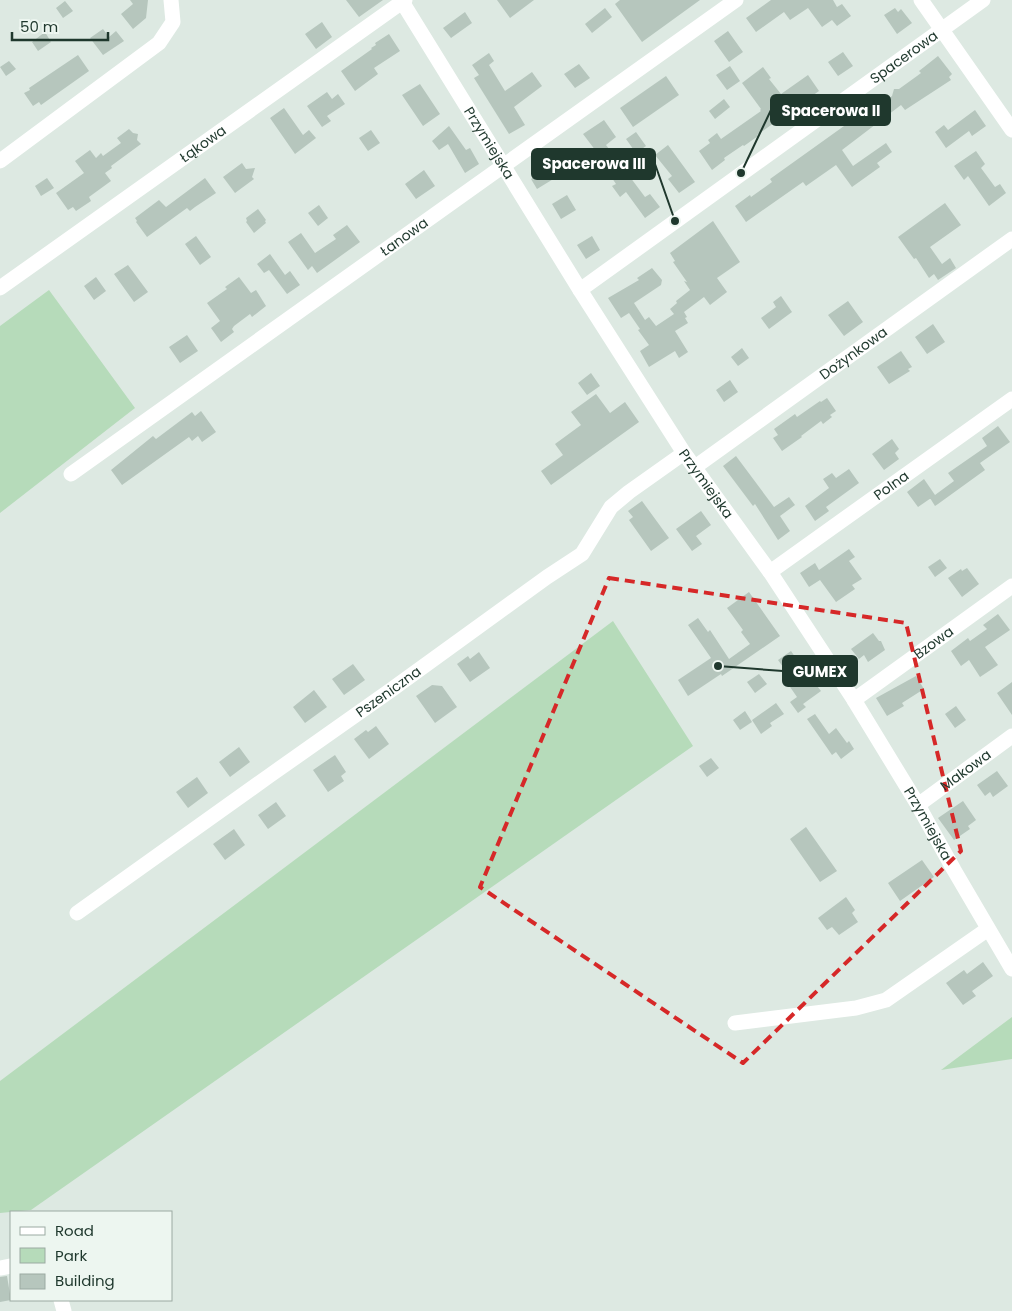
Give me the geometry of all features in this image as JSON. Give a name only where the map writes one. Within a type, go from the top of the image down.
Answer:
[{"type":"street","points":[[0,161],[159,43],[173,22],[171,0]]},
{"type":"street","name":"Łanowa","points":[[71,474],[503,164],[736,0]]},
{"type":"street","points":[[921,0],[1012,130]]},
{"type":"street","name":"Spacerowa","points":[[580,290],[983,0]]},
{"type":"street","name":"Przymiejska","points":[[403,1],[580,290],[684,454],[770,572],[854,700],[918,805],[1012,969]]},
{"type":"street","name":"Łąkowa","points":[[0,288],[403,1]]},
{"type":"street","name":"Dożynkowa","points":[[695,468],[1012,239]]},
{"type":"street","name":"Polna","points":[[770,572],[1012,399]]},
{"type":"street","name":"Pszeniczna","points":[[77,913],[399,685],[547,577],[582,554],[611,507],[629,492],[684,454]]},
{"type":"street","name":"Bzowa","points":[[854,700],[1012,586]]},
{"type":"street","name":"Makowa","points":[[918,805],[1012,736]]},
{"type":"street","points":[[736,1023],[856,1008],[886,1000],[988,929]]},
{"type":"highlighted area","points":[[609,578],[906,623],[961,851],[743,1063],[480,887]]},
{"type":"green space","points":[[49,290],[135,408],[0,513],[0,326]]},
{"type":"green space","points":[[613,621],[693,746],[31,1210],[0,1213],[0,1081]]},
{"type":"green space","points":[[1012,1017],[1012,1059],[941,1070]]},
{"type":"building","points":[[130,0],[148,0],[146,18],[133,29],[121,14],[133,4]]},
{"type":"building","points":[[346,0],[383,0],[359,17]]},
{"type":"building","points":[[497,0],[534,0],[510,18]]},
{"type":"building","points":[[620,0],[700,0],[642,42],[615,4]]},
{"type":"building","points":[[771,0],[833,0],[837,7],[842,4],[851,16],[837,26],[832,20],[822,27],[808,8],[790,20],[784,12],[756,32],[746,18]]},
{"type":"building","points":[[65,1],[73,11],[63,18],[56,8]]},
{"type":"building","points":[[605,8],[612,17],[592,33],[585,24]]},
{"type":"building","points":[[895,8],[898,12],[901,9],[912,23],[897,34],[884,15]]},
{"type":"building","points":[[465,12],[472,23],[451,38],[443,28]]},
{"type":"building","points":[[322,22],[332,37],[316,49],[305,34]]},
{"type":"building","points":[[103,29],[109,37],[116,31],[124,41],[103,55],[90,38]]},
{"type":"building","points":[[728,31],[743,52],[729,62],[714,41]]},
{"type":"building","points":[[45,32],[51,42],[38,51],[32,42]]},
{"type":"building","points":[[389,34],[400,51],[374,68],[378,74],[355,91],[341,71],[372,49],[376,45],[375,43]]},
{"type":"building","points":[[843,52],[853,66],[838,76],[828,62]]},
{"type":"building","points":[[489,53],[494,61],[489,65],[505,91],[532,72],[542,86],[514,107],[525,125],[509,134],[474,78],[479,75],[472,65]]},
{"type":"building","points":[[78,55],[89,71],[41,105],[39,102],[33,106],[24,93]]},
{"type":"building","points":[[938,56],[952,74],[949,77],[951,80],[905,110],[901,105],[842,150],[853,166],[886,143],[892,152],[877,163],[880,167],[852,187],[836,165],[806,186],[803,182],[746,222],[735,206],[772,182],[770,179],[872,106],[874,109],[892,96],[894,89],[899,89],[921,73],[919,71]]},
{"type":"building","points":[[9,61],[16,69],[6,76],[0,67]]},
{"type":"building","points":[[579,64],[590,78],[575,88],[564,74]]},
{"type":"building","points":[[730,66],[740,81],[727,90],[716,75]]},
{"type":"building","points":[[763,67],[771,78],[769,79],[781,94],[808,75],[819,91],[744,146],[724,158],[725,160],[712,170],[699,151],[710,143],[708,140],[717,133],[721,139],[761,111],[742,83]]},
{"type":"building","points":[[666,76],[679,95],[633,127],[620,108]]},
{"type":"building","points":[[420,84],[440,114],[423,126],[402,95]]},
{"type":"building","points":[[327,92],[332,99],[338,94],[345,104],[327,116],[331,121],[322,127],[307,106]]},
{"type":"building","points":[[724,99],[730,107],[715,119],[709,111]]},
{"type":"building","points":[[284,108],[303,135],[309,130],[316,138],[295,154],[270,118]]},
{"type":"building","points":[[975,110],[986,126],[972,136],[969,131],[946,148],[935,132],[944,125],[948,130]]},
{"type":"building","points":[[604,120],[616,137],[606,145],[645,197],[650,194],[660,207],[645,218],[626,192],[620,197],[612,186],[616,184],[600,160],[602,159],[583,134]]},
{"type":"building","points":[[449,126],[466,150],[470,148],[479,164],[465,173],[448,144],[439,150],[432,141]]},
{"type":"building","points":[[129,129],[133,133],[138,134],[137,140],[141,144],[111,166],[112,168],[105,173],[111,181],[89,197],[91,201],[76,211],[73,207],[68,210],[56,193],[84,173],[75,161],[90,150],[96,158],[101,153],[103,156],[121,143],[117,138]]},
{"type":"building","points":[[371,130],[380,143],[368,151],[359,138]]},
{"type":"building","points":[[636,132],[646,146],[636,153],[626,139]]},
{"type":"building","points":[[668,145],[695,182],[679,193],[668,179],[672,176],[655,155]]},
{"type":"building","points":[[976,151],[985,164],[981,168],[995,187],[1000,184],[1006,193],[989,206],[968,176],[964,180],[954,166]]},
{"type":"building","points":[[242,163],[246,169],[255,168],[252,177],[254,179],[235,193],[223,177]]},
{"type":"building","points":[[545,163],[555,178],[537,189],[531,179],[535,176],[532,171]]},
{"type":"building","points":[[424,170],[435,186],[416,199],[405,184]]},
{"type":"building","points":[[47,178],[54,188],[41,196],[35,186]]},
{"type":"building","points":[[205,178],[216,193],[190,211],[187,208],[147,237],[135,218],[159,200],[166,207]]},
{"type":"building","points":[[567,195],[576,210],[561,219],[552,204]]},
{"type":"building","points":[[945,203],[961,225],[930,247],[942,264],[950,258],[956,268],[938,280],[934,274],[929,278],[916,258],[914,259],[898,237]]},
{"type":"building","points":[[319,205],[328,218],[318,226],[308,213]]},
{"type":"building","points":[[258,209],[266,223],[254,233],[246,222],[246,218]]},
{"type":"building","points":[[713,221],[740,262],[717,278],[727,292],[710,305],[704,297],[684,312],[688,323],[675,331],[688,352],[679,358],[675,351],[649,367],[640,351],[649,345],[638,330],[640,329],[629,313],[621,318],[608,298],[639,280],[637,278],[652,268],[662,280],[661,285],[634,303],[645,320],[649,317],[656,326],[674,314],[670,309],[677,303],[676,301],[690,290],[684,281],[687,282],[673,262],[675,261],[670,253]]},
{"type":"building","points":[[347,225],[360,242],[317,273],[312,266],[308,270],[288,242],[301,233],[315,253],[336,239],[333,235]]},
{"type":"building","points":[[196,236],[211,257],[200,265],[185,244]]},
{"type":"building","points":[[592,236],[600,250],[586,259],[577,245]]},
{"type":"building","points":[[270,254],[285,275],[290,271],[300,285],[287,294],[269,270],[264,273],[257,264]]},
{"type":"building","points":[[128,265],[148,292],[134,302],[114,274]]},
{"type":"building","points":[[96,277],[106,291],[94,300],[84,286]]},
{"type":"building","points":[[239,277],[251,293],[256,290],[266,306],[252,317],[250,314],[234,326],[232,329],[234,332],[221,342],[211,328],[220,321],[207,303],[227,289],[225,287]]},
{"type":"building","points":[[781,296],[792,312],[769,329],[761,318],[776,307],[773,302]]},
{"type":"building","points":[[848,301],[863,322],[844,336],[828,315]]},
{"type":"building","points":[[933,324],[945,342],[927,354],[915,337]]},
{"type":"building","points":[[187,335],[198,351],[180,363],[169,347]]},
{"type":"building","points":[[742,348],[749,358],[738,366],[731,357]]},
{"type":"building","points":[[901,351],[912,367],[908,369],[910,371],[889,384],[877,367]]},
{"type":"building","points":[[591,373],[600,386],[587,395],[578,383]]},
{"type":"building","points":[[730,380],[738,392],[724,402],[716,390]]},
{"type":"building","points":[[596,394],[610,413],[625,402],[639,422],[551,485],[541,471],[563,455],[555,444],[581,425],[571,412]]},
{"type":"building","points":[[827,398],[836,411],[830,415],[832,417],[823,424],[821,421],[782,451],[773,438],[778,435],[774,429],[795,414],[797,417]]},
{"type":"building","points":[[201,411],[216,432],[202,442],[198,436],[192,441],[189,437],[122,485],[111,470],[153,436],[156,439],[192,412],[195,416]]},
{"type":"building","points":[[998,426],[1010,442],[980,463],[985,470],[935,506],[930,499],[918,507],[907,492],[924,479],[935,495],[954,481],[948,473],[987,446],[982,438]]},
{"type":"building","points":[[892,439],[899,449],[895,453],[899,459],[884,470],[872,454]]},
{"type":"building","points":[[736,456],[774,507],[789,497],[795,505],[780,516],[790,531],[778,540],[755,504],[753,506],[723,466]]},
{"type":"building","points":[[849,469],[859,483],[826,507],[829,511],[815,521],[805,506],[829,488],[823,479],[832,473],[836,478]]},
{"type":"building","points":[[642,501],[669,538],[651,551],[629,520],[633,517],[628,511]]},
{"type":"building","points":[[701,511],[711,525],[696,536],[702,544],[692,551],[676,529]]},
{"type":"building","points":[[849,549],[855,557],[849,561],[862,579],[852,585],[855,589],[836,602],[820,580],[809,587],[800,573],[815,563],[819,570]]},
{"type":"building","points":[[940,559],[947,568],[935,577],[928,567]]},
{"type":"building","points":[[967,568],[979,584],[962,597],[948,578],[961,569],[962,571]]},
{"type":"building","points":[[749,592],[780,636],[722,676],[721,674],[688,696],[678,680],[711,658],[688,625],[698,618],[708,632],[710,630],[729,659],[750,644],[741,632],[743,630],[727,608]]},
{"type":"building","points":[[998,614],[1010,630],[985,647],[998,665],[980,677],[969,660],[961,666],[951,651],[968,638],[970,641],[987,629],[983,625]]},
{"type":"building","points":[[873,633],[881,641],[885,650],[868,662],[864,655],[859,659],[851,649]]},
{"type":"building","points":[[791,651],[813,683],[821,691],[803,704],[806,707],[798,713],[790,702],[797,697],[788,684],[793,681],[778,660]]},
{"type":"building","points":[[479,652],[490,668],[470,682],[457,664],[468,656],[470,659]]},
{"type":"building","points":[[353,664],[365,680],[344,695],[332,679]]},
{"type":"building","points":[[759,674],[767,684],[755,693],[747,682]]},
{"type":"building","points":[[916,676],[924,689],[902,703],[904,706],[887,716],[876,698]]},
{"type":"building","points":[[1012,682],[1012,715],[997,693]]},
{"type":"building","points":[[432,685],[442,686],[457,707],[435,723],[416,696]]},
{"type":"building","points":[[314,690],[327,707],[305,723],[293,707]]},
{"type":"building","points":[[776,703],[784,714],[770,723],[772,726],[761,734],[752,720]]},
{"type":"building","points":[[956,706],[966,720],[955,728],[945,714]]},
{"type":"building","points":[[745,711],[752,722],[740,730],[733,720]]},
{"type":"building","points":[[815,714],[829,734],[836,728],[854,749],[841,759],[836,752],[832,755],[807,719]]},
{"type":"building","points":[[376,726],[389,744],[369,759],[354,739],[366,730],[368,732]]},
{"type":"building","points":[[239,747],[250,762],[230,777],[219,762]]},
{"type":"building","points":[[335,755],[346,772],[341,776],[344,781],[328,792],[313,770]]},
{"type":"building","points":[[711,758],[719,768],[707,777],[699,766]]},
{"type":"building","points":[[997,771],[1008,786],[993,797],[990,792],[985,796],[977,785]]},
{"type":"building","points":[[197,777],[208,793],[188,808],[176,792]]},
{"type":"building","points":[[963,801],[976,820],[968,826],[970,829],[954,840],[938,818]]},
{"type":"building","points":[[276,802],[286,816],[268,829],[258,815]]},
{"type":"building","points":[[806,827],[837,871],[820,882],[790,839]]},
{"type":"building","points":[[234,829],[245,845],[225,860],[213,844]]},
{"type":"building","points":[[922,860],[934,877],[900,901],[888,883]]},
{"type":"building","points":[[846,897],[855,910],[852,913],[858,922],[839,935],[832,927],[827,930],[818,918]]},
{"type":"building","points":[[983,962],[993,976],[972,991],[976,996],[963,1005],[946,983],[964,970],[967,974]]},
{"type":"building","points":[[7,1276],[10,1300],[0,1302],[0,1277]]},
{"type":"place","name":"Spacerowa II","points":[[741,173]]},
{"type":"place","name":"Spacerowa III","points":[[675,221]]},
{"type":"place","name":"GUMEX","points":[[718,666]]}]
